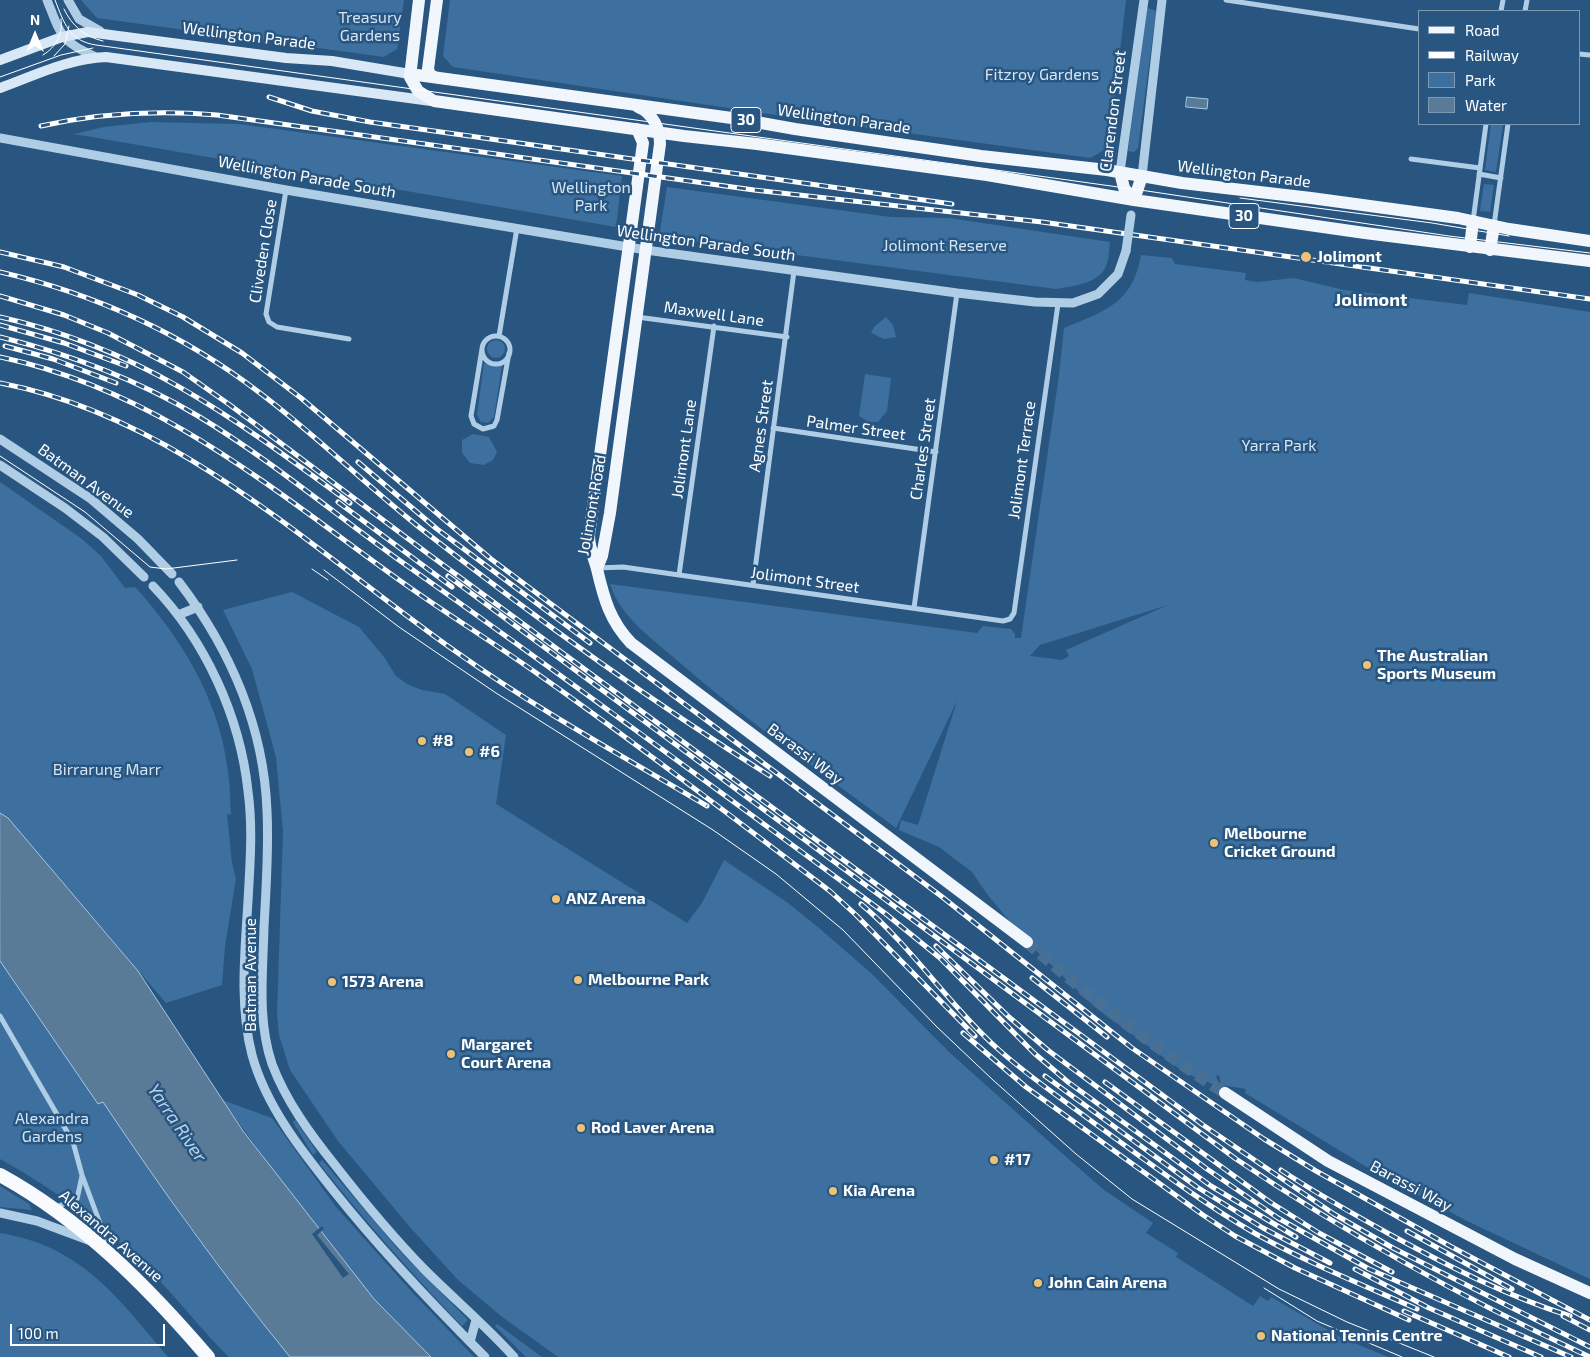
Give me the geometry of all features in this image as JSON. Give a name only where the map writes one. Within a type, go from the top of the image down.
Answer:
[{"type":"highway","name":"Alexandra Avenue","points":[[0,1175],[53,1208],[112,1256],[154,1295],[208,1357]]},
{"type":"main road","points":[[419,0],[410,74],[418,92],[434,101]]},
{"type":"main road","points":[[435,77],[430,75],[428,69],[437,0]]},
{"type":"main road","name":"Wellington Parade","points":[[62,37],[88,32],[286,58],[332,61],[410,74],[739,119],[805,131],[981,156],[1120,172],[1473,221],[1590,241]]},
{"type":"main road","name":"30","points":[[0,60],[62,37]]},
{"type":"main road","name":"30","points":[[0,88],[96,57],[120,58],[1010,179],[1134,200],[1490,250],[1590,260]]},
{"type":"main road","points":[[635,106],[650,115],[658,132]]},
{"type":"main road","name":"Jolimont Road","points":[[597,568],[591,554],[589,540],[643,142],[637,129]]},
{"type":"main road","name":"Jolimont Road","points":[[597,568],[607,535],[616,472],[660,144],[658,132]]},
{"type":"main road","name":"Clarendon Street","points":[[1120,172],[1124,188],[1134,200]]},
{"type":"main road","points":[[1134,200],[1142,176]]},
{"type":"main road","points":[[1470,247],[1473,221]]},
{"type":"main road","points":[[1490,250],[1494,226]]},
{"type":"main road","points":[[598,470],[616,472]]},
{"type":"main road","name":"Barassi Way","points":[[597,568],[601,592],[611,617],[631,643],[1027,942]]},
{"type":"main road","name":"Barassi Way","points":[[1225,1093],[1328,1161],[1515,1259],[1590,1293]]},
{"type":"street","points":[[47,0],[62,37],[75,48],[96,57]]},
{"type":"street","points":[[68,0],[74,13],[84,23],[96,30],[119,36]]},
{"type":"street","name":"Clarendon Street","points":[[1120,172],[1144,0]]},
{"type":"street","points":[[1142,176],[1162,0]]},
{"type":"street","points":[[1226,0],[1418,28]]},
{"type":"street","points":[[1473,221],[1486,125]]},
{"type":"street","points":[[1494,226],[1508,125]]},
{"type":"street","name":"Wellington Parade South","points":[[0,138],[286,190],[646,250],[957,293],[1058,304],[1084,300],[1104,290],[1122,268],[1134,200]]},
{"type":"street","points":[[1411,159],[1480,168]]},
{"type":"street","points":[[1479,174],[1501,178]]},
{"type":"street","name":"Cliveden Close","points":[[286,190],[266,314],[267,318],[277,327],[349,339]]},
{"type":"street","points":[[499,336],[517,228]]},
{"type":"street","name":"Agnes Street","points":[[753,585],[773,428],[787,337],[794,270]]},
{"type":"street","name":"Charles Street","points":[[914,608],[957,293]]},
{"type":"street","name":"Jolimont Terrace","points":[[1010,619],[1014,613],[1058,304]]},
{"type":"street","name":"Maxwell Lane","points":[[637,317],[787,337]]},
{"type":"street","name":"Jolimont Lane","points":[[679,575],[714,326]]},
{"type":"street","points":[[499,336],[508,342],[510,353],[498,417],[494,426],[483,429],[474,424],[471,416],[482,349],[487,338],[499,336]]},
{"type":"street","points":[[482,349],[485,358],[495,364],[504,361],[510,353]]},
{"type":"street","name":"Palmer Street","points":[[773,428],[936,452]]},
{"type":"street","name":"Batman Avenue","points":[[0,439],[50,471],[114,517],[172,574]]},
{"type":"street","name":"Batman Avenue","points":[[0,465],[103,537],[144,577]]},
{"type":"street","name":"Jolimont Street","points":[[597,568],[623,567],[1003,621],[1010,619]]},
{"type":"street","name":"Batman Avenue","points":[[179,582],[198,607],[226,655],[242,690],[259,750],[264,782],[267,836],[263,983],[264,1026],[271,1061],[279,1080],[308,1131],[349,1184],[418,1262],[514,1357]]},
{"type":"street","name":"Batman Avenue","points":[[153,586],[178,615],[204,656],[222,693],[235,729],[246,773],[252,842],[244,995],[252,1055],[267,1094],[308,1159],[378,1244],[485,1357]]},
{"type":"street","points":[[178,615],[198,607]]},
{"type":"street","points":[[0,1016],[73,1142],[82,1175],[112,1256]]},
{"type":"street","points":[[247,1028],[264,1026]]},
{"type":"street","points":[[53,1208],[78,1199],[82,1175]]},
{"type":"street","points":[[0,1213],[37,1221],[97,1243]]},
{"type":"street","points":[[470,1342],[476,1320]]},
{"type":"green space","name":"Treasury Gardens","points":[[81,0],[404,0],[397,49],[384,57],[97,18]]},
{"type":"green space","name":"Fitzroy Gardens","points":[[450,0],[1126,0],[1109,144],[1101,152],[1090,158],[762,113],[453,67],[443,56]]},
{"type":"green space","points":[[1147,8],[1156,12],[1138,148],[1134,152],[1128,151]]},
{"type":"green space","name":"Wellington Park","points":[[150,122],[239,124],[622,176],[616,227],[74,134],[104,127]]},
{"type":"green space","points":[[1491,125],[1503,125],[1496,172],[1485,170]]},
{"type":"green space","points":[[1484,184],[1494,185],[1490,212],[1480,211]]},
{"type":"green space","name":"Jolimont Reserve","points":[[667,187],[891,217],[949,218],[1110,242],[1108,258],[1106,266],[1097,277],[1084,283],[1056,289],[659,237]]},
{"type":"green space","name":"Yarra Park","points":[[1141,255],[1172,258],[1175,264],[1246,273],[1245,280],[1257,282],[1294,278],[1344,290],[1467,305],[1469,293],[1590,312],[1590,1279],[1467,1221],[1370,1169],[1245,1093],[1246,1089],[1221,1085],[1219,1075],[1216,1076],[1220,1087],[1185,1073],[1096,1008],[1026,941],[987,894],[972,872],[939,847],[899,830],[901,820],[918,825],[957,701],[896,828],[786,747],[705,684],[639,627],[621,607],[615,596],[610,584],[977,633],[983,626],[1011,629],[1015,634],[1015,638],[1021,638],[1059,375],[1064,328],[1092,316],[1115,303],[1124,295],[1137,271]],"holes":[[[1168,605],[1066,650],[1069,656],[1062,660],[1030,656],[1040,645]]]},
{"type":"green space","points":[[886,317],[893,325],[896,337],[884,339],[871,333],[874,327]]},
{"type":"green space","points":[[492,340],[500,340],[505,345],[503,356],[492,358],[487,353],[487,345]]},
{"type":"green space","points":[[484,363],[502,366],[494,417],[488,423],[481,422],[477,415]]},
{"type":"green space","points":[[865,374],[891,378],[887,411],[878,422],[869,422],[859,416]]},
{"type":"green space","points":[[473,434],[489,437],[497,452],[493,460],[484,465],[470,463],[462,453],[462,440]]},
{"type":"green space","name":"Birrarung Marr","points":[[0,482],[82,539],[101,556],[125,588],[135,587],[152,606],[182,647],[206,692],[222,740],[228,771],[231,815],[227,814],[232,863],[236,879],[225,946],[222,985],[166,1003],[8,818],[0,813]]},
{"type":"green space","name":"Melbourne Park","points":[[292,592],[359,627],[384,657],[396,676],[407,684],[422,690],[445,694],[506,735],[496,804],[687,923],[702,903],[724,860],[788,903],[871,973],[949,1052],[1064,1155],[1104,1190],[1153,1223],[1146,1233],[1178,1253],[1176,1257],[1253,1306],[1260,1296],[1268,1301],[1271,1297],[1340,1337],[1388,1357],[558,1357],[501,1316],[457,1279],[409,1226],[338,1141],[290,1070],[279,1035],[277,1014],[283,832],[276,757],[252,669],[223,610]]},
{"type":"green space","name":"Alexandra Gardens","points":[[0,961],[99,1104],[103,1101],[189,1227],[290,1357],[229,1357],[157,1278],[121,1244],[63,1198],[0,1159]]},
{"type":"green space","points":[[222,1100],[272,1118],[336,1207],[413,1293],[474,1357],[431,1357],[374,1299],[280,1179]]},
{"type":"green space","points":[[295,1120],[317,1152],[313,1155],[293,1122]]},
{"type":"green space","points":[[322,1160],[397,1248],[468,1320],[462,1326],[353,1205],[319,1163]]},
{"type":"green space","points":[[0,1186],[29,1204],[32,1210],[0,1207]]},
{"type":"green space","points":[[0,1233],[29,1240],[54,1250],[76,1262],[114,1295],[168,1357],[0,1357]]},
{"type":"green space","points":[[497,1324],[542,1357],[526,1357],[495,1326]]},
{"type":"water","points":[[1187,97],[1208,99],[1207,109],[1186,107]]},
{"type":"water","name":"Yarra River","points":[[0,813],[8,818],[138,971],[243,1131],[374,1299],[431,1357],[290,1357],[265,1326],[194,1232],[103,1102],[98,1104],[0,961]]},
{"type":"pier","points":[[322,1226],[324,1229],[317,1235],[349,1274],[343,1278],[312,1234]]},
{"type":"tunnel","points":[[1027,942],[1123,1021],[1225,1093]]},
{"type":"tram line","points":[[55,0],[69,30],[79,40],[96,45],[1147,191],[1449,236],[1590,253]]},
{"type":"tram line","points":[[64,9],[75,26],[90,37],[103,41]]},
{"type":"tram line","points":[[43,55],[58,40],[61,30],[61,19]]},
{"type":"tram line","points":[[54,56],[65,44],[69,26]]},
{"type":"tram line","points":[[0,77],[61,55],[93,48]]},
{"type":"tram line","points":[[1240,198],[1432,223],[1509,236]]},
{"type":"tram line","points":[[0,456],[85,512],[150,567],[166,569],[237,560]]},
{"type":"tram line","points":[[312,569],[328,580]]},
{"type":"tram line","points":[[324,570],[399,627],[496,693],[713,830],[776,874],[843,930],[937,1027],[993,1080],[1076,1154],[1132,1199],[1279,1289],[1347,1322],[1434,1357]]},
{"type":"tram line","points":[[1264,1288],[1317,1321],[1402,1357]]},
{"type":"railway","points":[[269,97],[312,111],[370,122],[952,204]]},
{"type":"railway","points":[[41,126],[107,115],[151,113],[217,115],[754,190],[1042,222],[1590,299]]},
{"type":"railway","points":[[0,252],[64,267],[138,295],[183,317],[242,353],[301,398],[491,559],[941,896],[1132,1048],[1264,1139],[1316,1171],[1450,1246],[1590,1320]]},
{"type":"railway","points":[[0,272],[35,281],[104,304],[169,335],[231,372],[281,409],[424,531],[508,595],[637,688],[770,776]]},
{"type":"railway","points":[[0,296],[64,315],[108,333],[183,372],[1203,1125],[1334,1214],[1393,1248],[1590,1347]]},
{"type":"railway","points":[[0,317],[51,331],[99,348],[186,390],[267,443],[350,503]]},
{"type":"railway","points":[[0,325],[64,343],[126,366]]},
{"type":"railway","points":[[0,337],[77,360],[151,390],[198,416],[252,451],[886,914],[940,958],[1034,1053],[1068,1082],[1211,1186],[1296,1237]]},
{"type":"railway","points":[[5,346],[53,359],[116,383]]},
{"type":"railway","points":[[0,357],[58,373],[112,394],[163,419],[213,448],[260,479],[419,594],[579,703],[831,892],[975,1036]]},
{"type":"railway","points":[[0,383],[65,400],[126,425],[184,456],[241,492],[485,672],[579,731],[707,806]]},
{"type":"railway","points":[[358,462],[437,529],[590,643]]},
{"type":"railway","points":[[338,502],[452,587]]},
{"type":"railway","points":[[448,576],[1236,1159],[1321,1214],[1409,1265],[1499,1313],[1590,1357]]},
{"type":"railway","points":[[861,904],[897,938],[980,1032],[998,1049],[1033,1078],[1094,1123],[1194,1194],[1256,1234],[1316,1264],[1417,1309]]},
{"type":"railway","points":[[936,946],[1009,1017],[1049,1051],[1207,1169],[1278,1218],[1369,1269],[1571,1357]]},
{"type":"railway","points":[[1032,978],[1107,1037]]},
{"type":"railway","points":[[963,1033],[1026,1087],[1235,1236],[1295,1268],[1409,1320]]},
{"type":"railway","points":[[1045,1076],[1197,1187],[1263,1228],[1330,1263]]},
{"type":"railway","points":[[1105,1082],[1270,1202],[1319,1233],[1392,1272]]},
{"type":"railway","points":[[1281,1170],[1350,1212],[1436,1259],[1501,1290],[1570,1316]]},
{"type":"railway","points":[[1407,1231],[1512,1289]]},
{"type":"railway","points":[[1355,1269],[1429,1308],[1541,1357]]},
{"type":"railway","points":[[1404,1311],[1509,1357]]},
{"type":"railway","points":[[1563,1316],[1590,1330]]},
{"type":"place","name":"Jolimont","points":[[1306,257]]},
{"type":"place","name":"The Australian Sports Museum","points":[[1367,665]]},
{"type":"place","name":"#8","points":[[422,741]]},
{"type":"place","name":"#6","points":[[469,752]]},
{"type":"place","name":"Melbourne Cricket Ground","points":[[1214,843]]},
{"type":"place","name":"ANZ Arena","points":[[556,899]]},
{"type":"place","name":"Melbourne Park","points":[[578,980]]},
{"type":"place","name":"1573 Arena","points":[[332,982]]},
{"type":"place","name":"Margaret Court Arena","points":[[451,1054]]},
{"type":"place","name":"Rod Laver Arena","points":[[581,1128]]},
{"type":"place","name":"#17","points":[[994,1160]]},
{"type":"place","name":"Kia Arena","points":[[833,1191]]},
{"type":"place","name":"John Cain Arena","points":[[1038,1283]]},
{"type":"place","name":"National Tennis Centre","points":[[1261,1336]]},
{"type":"district","name":"Jolimont","points":[[1371,300]]}]
